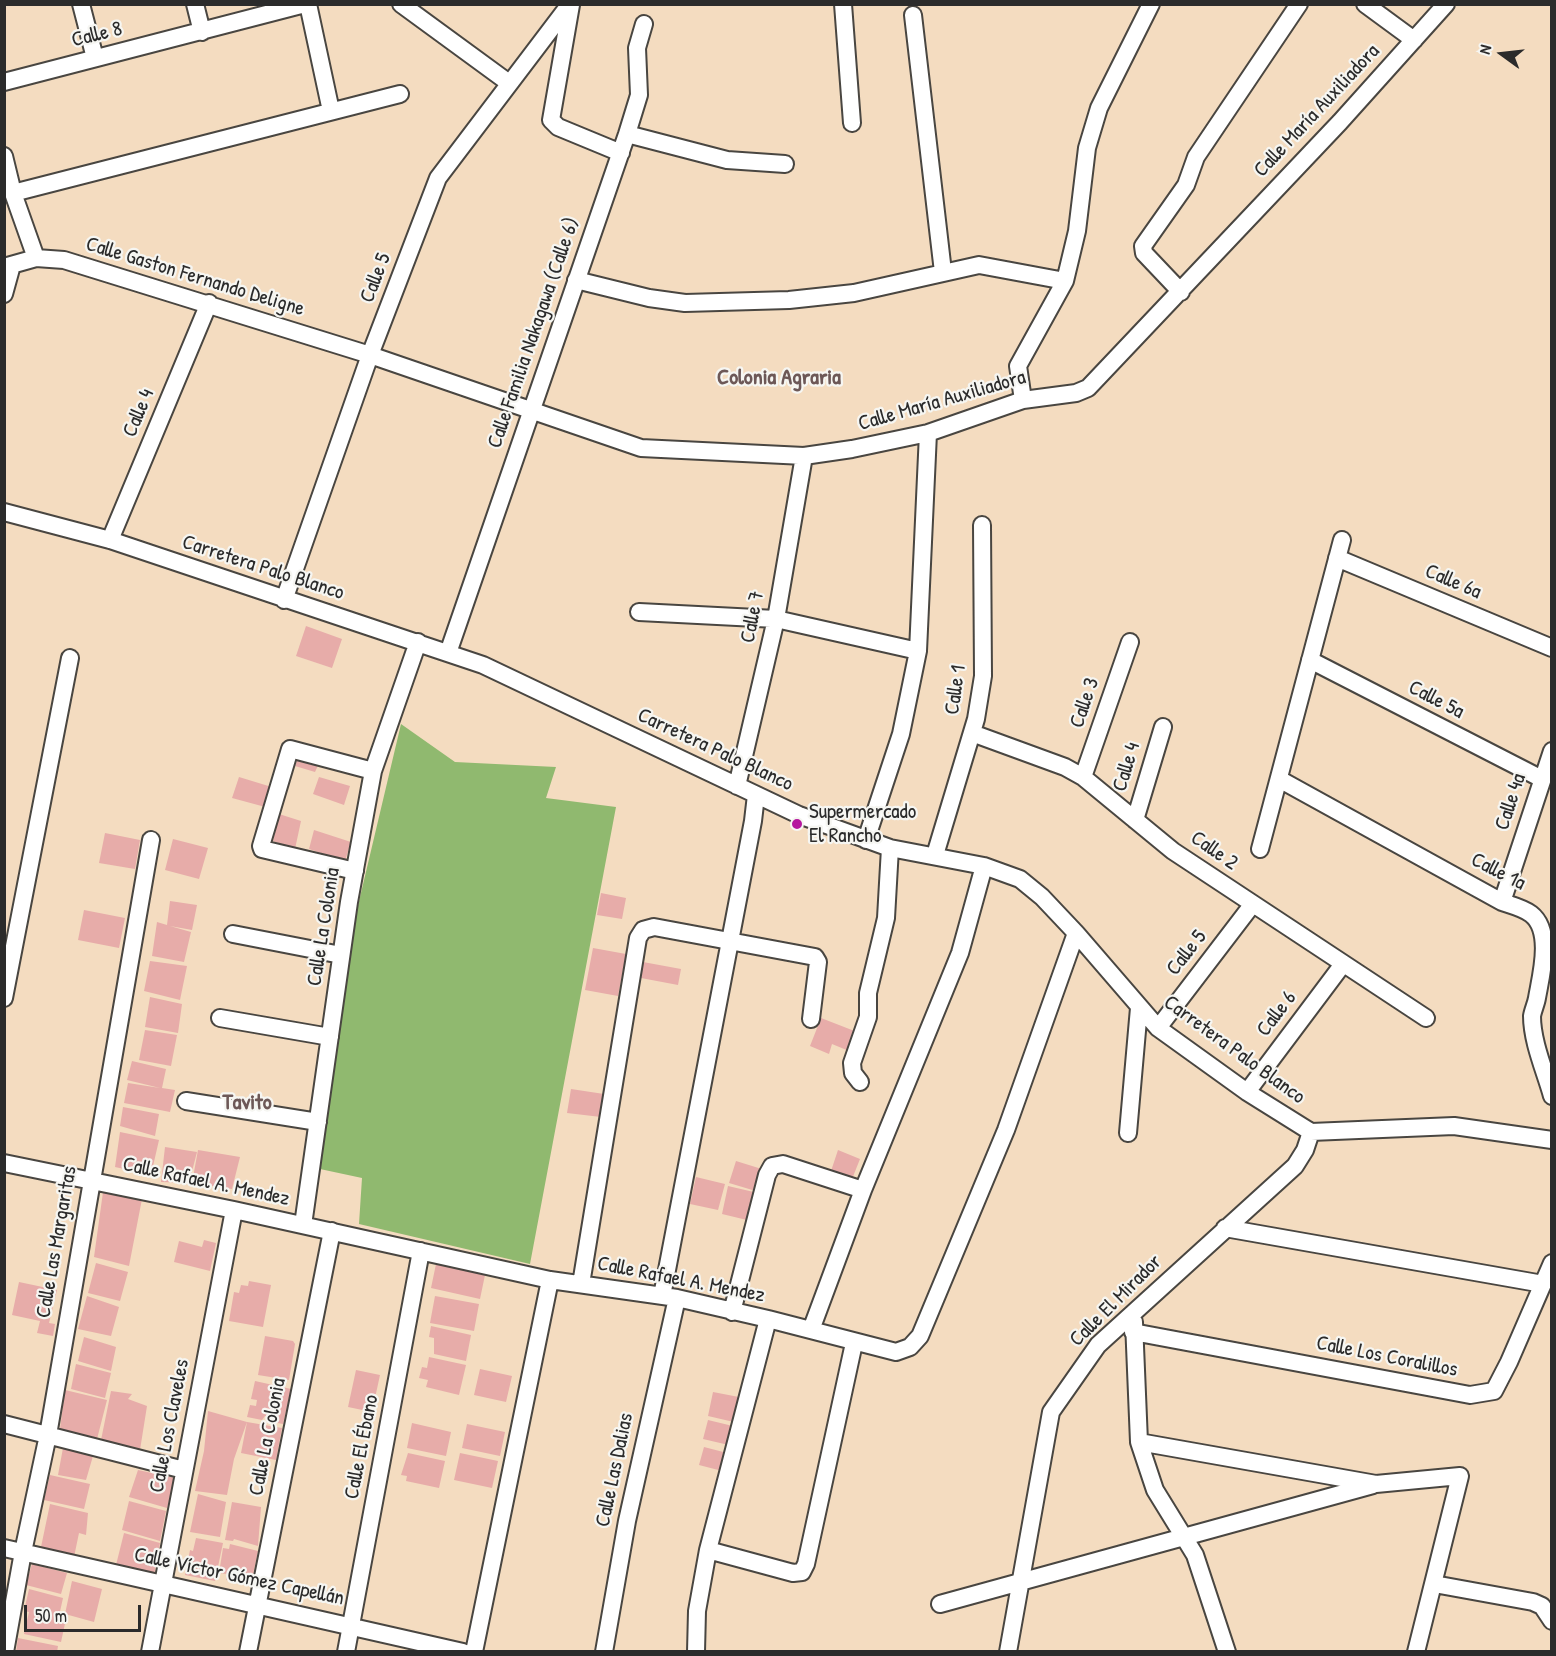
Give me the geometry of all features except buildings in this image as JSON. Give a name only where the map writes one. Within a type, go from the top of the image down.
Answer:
[{"type":"street","points":[[81,4],[96,58]]},
{"type":"street","points":[[195,4],[202,32]]},
{"type":"street","points":[[307,4],[331,111]]},
{"type":"street","name":"Calle 8","points":[[4,82],[307,4]]},
{"type":"street","points":[[401,4],[509,83]]},
{"type":"street","points":[[570,4],[551,120],[558,127],[621,153]]},
{"type":"street","name":"Calle 5","points":[[284,600],[370,355],[438,178],[570,4]]},
{"type":"street","points":[[843,4],[852,123]]},
{"type":"street","points":[[1023,400],[1018,366],[1065,281],[1077,231],[1087,148],[1099,108],[1151,4]]},
{"type":"street","points":[[1180,292],[1144,253],[1143,246],[1186,185],[1196,157],[1299,4]]},
{"type":"street","points":[[1365,4],[1414,40]]},
{"type":"street","name":"Calle María Auxiliadora","points":[[370,355],[641,448],[804,456],[887,444],[928,433],[1023,400],[1076,393],[1088,388],[1180,292],[1446,4]]},
{"type":"street","points":[[913,15],[943,272]]},
{"type":"street","name":"Calle Familia Nakagawa (Calle 6)","points":[[448,653],[627,134],[639,95],[637,48],[644,24]]},
{"type":"street","points":[[13,193],[400,94]]},
{"type":"street","points":[[627,134],[727,160],[785,164]]},
{"type":"street","points":[[4,156],[13,193],[36,258]]},
{"type":"street","name":"Calle Gaston Fernando Deligne","points":[[8,266],[36,258],[64,260],[370,355]]},
{"type":"street","points":[[4,294],[8,266]]},
{"type":"street","points":[[576,280],[649,298],[685,303],[789,300],[854,293],[979,266],[1065,281]]},
{"type":"street","name":"Calle 4","points":[[110,540],[208,303]]},
{"type":"street","points":[[866,840],[900,734],[918,651],[928,433]]},
{"type":"street","name":"Calle 7","points":[[737,786],[776,619],[804,456]]},
{"type":"street","name":"Carretera Palo Blanco","points":[[4,512],[110,540],[483,665],[799,815],[890,848],[984,866],[1020,879],[1042,897],[1076,933],[1158,1028],[1247,1092],[1311,1132],[1454,1126],[1551,1140]]},
{"type":"street","name":"Calle 1","points":[[935,855],[972,733],[983,676],[982,525]]},
{"type":"street","points":[[1260,849],[1342,540]]},
{"type":"street","name":"Calle 6a","points":[[1337,558],[1551,648]]},
{"type":"street","points":[[639,612],[776,619],[918,651]]},
{"type":"street","name":"Calle La Colonia","points":[[303,1225],[341,955],[373,771],[418,642]]},
{"type":"street","name":"Calle 3","points":[[1083,777],[1130,642]]},
{"type":"street","points":[[4,998],[70,658]]},
{"type":"street","name":"Calle 5a","points":[[1310,660],[1542,779]]},
{"type":"street","name":"Calle 4","points":[[1135,820],[1163,727]]},
{"type":"street","name":"Calle 2","points":[[972,733],[1055,763],[1083,777],[1173,850],[1252,905],[1426,1018]]},
{"type":"street","points":[[355,871],[262,849],[261,846],[290,749],[373,771]]},
{"type":"street","name":"Calle 4a","points":[[1502,902],[1551,751]]},
{"type":"street","name":"Calle 1a","points":[[1279,779],[1502,902],[1545,918],[1544,1000],[1532,1013],[1533,1026],[1551,1096]]},
{"type":"street","name":"Calle Las Dalias","points":[[603,1652],[669,1297],[756,795]]},
{"type":"street","name":"Calle Las Margaritas","points":[[5,1652],[22,1552],[48,1435],[151,840]]},
{"type":"street","points":[[860,1082],[854,1073],[852,1063],[868,1017],[868,993],[886,918],[890,848]]},
{"type":"street","points":[[811,1330],[863,1190],[960,953],[984,866]]},
{"type":"street","name":"Calle 5","points":[[1158,1028],[1252,905]]},
{"type":"street","points":[[581,1284],[638,939],[643,930],[654,927],[815,957],[818,962],[811,1019]]},
{"type":"street","name":"Calle Rafael A. Mendez","points":[[4,1163],[234,1209],[550,1280],[669,1297],[768,1318],[854,1343],[896,1352],[910,1347],[920,1336],[1006,1130],[1076,933]]},
{"type":"street","points":[[233,934],[341,955]]},
{"type":"street","name":"Calle 6","points":[[1247,1092],[1343,964]]},
{"type":"street","points":[[1128,1133],[1139,1008]]},
{"type":"street","points":[[220,1018],[330,1037]]},
{"type":"street","points":[[186,1101],[318,1122]]},
{"type":"street","name":"Calle El Mirador","points":[[1008,1652],[1051,1412],[1098,1345],[1295,1166],[1305,1150],[1311,1132]]},
{"type":"street","points":[[732,1312],[767,1175],[772,1166],[783,1164],[863,1190]]},
{"type":"street","name":"Calle Los Claveles","points":[[150,1652],[234,1209]]},
{"type":"street","points":[[1225,1228],[1543,1284]]},
{"type":"street","name":"Calle La Colonia","points":[[248,1652],[332,1231]]},
{"type":"street","name":"Calle El Ébano","points":[[346,1652],[421,1251]]},
{"type":"street","name":"Calle Los Coralillos","points":[[1133,1332],[1470,1395],[1494,1391],[1551,1263]]},
{"type":"street","points":[[474,1652],[550,1280]]},
{"type":"street","points":[[1134,1312],[1139,1442],[1155,1490],[1195,1556],[1227,1652]]},
{"type":"street","points":[[696,1652],[697,1611],[708,1550],[768,1318]]},
{"type":"street","points":[[708,1550],[793,1574],[802,1572],[806,1564],[854,1343]]},
{"type":"street","points":[[4,1424],[184,1470]]},
{"type":"street","points":[[1139,1442],[1376,1484]]},
{"type":"street","points":[[940,1604],[1376,1484],[1460,1476],[1416,1652]]},
{"type":"street","name":"Calle Víctor Gómez Capellán","points":[[4,1548],[464,1652]]},
{"type":"street","points":[[1434,1584],[1533,1602],[1542,1606],[1551,1621]]},
{"type":"green space","points":[[401,724],[455,762],[556,767],[546,798],[616,807],[530,1264],[359,1224],[362,1178],[320,1169],[347,952]]},
{"type":"place","name":"Supermercado El Rancho","points":[[797,824]]},
{"type":"district","name":"Colonia Agraria","points":[[779,378]]},
{"type":"district","name":"Tavito","points":[[247,1103]]}]
